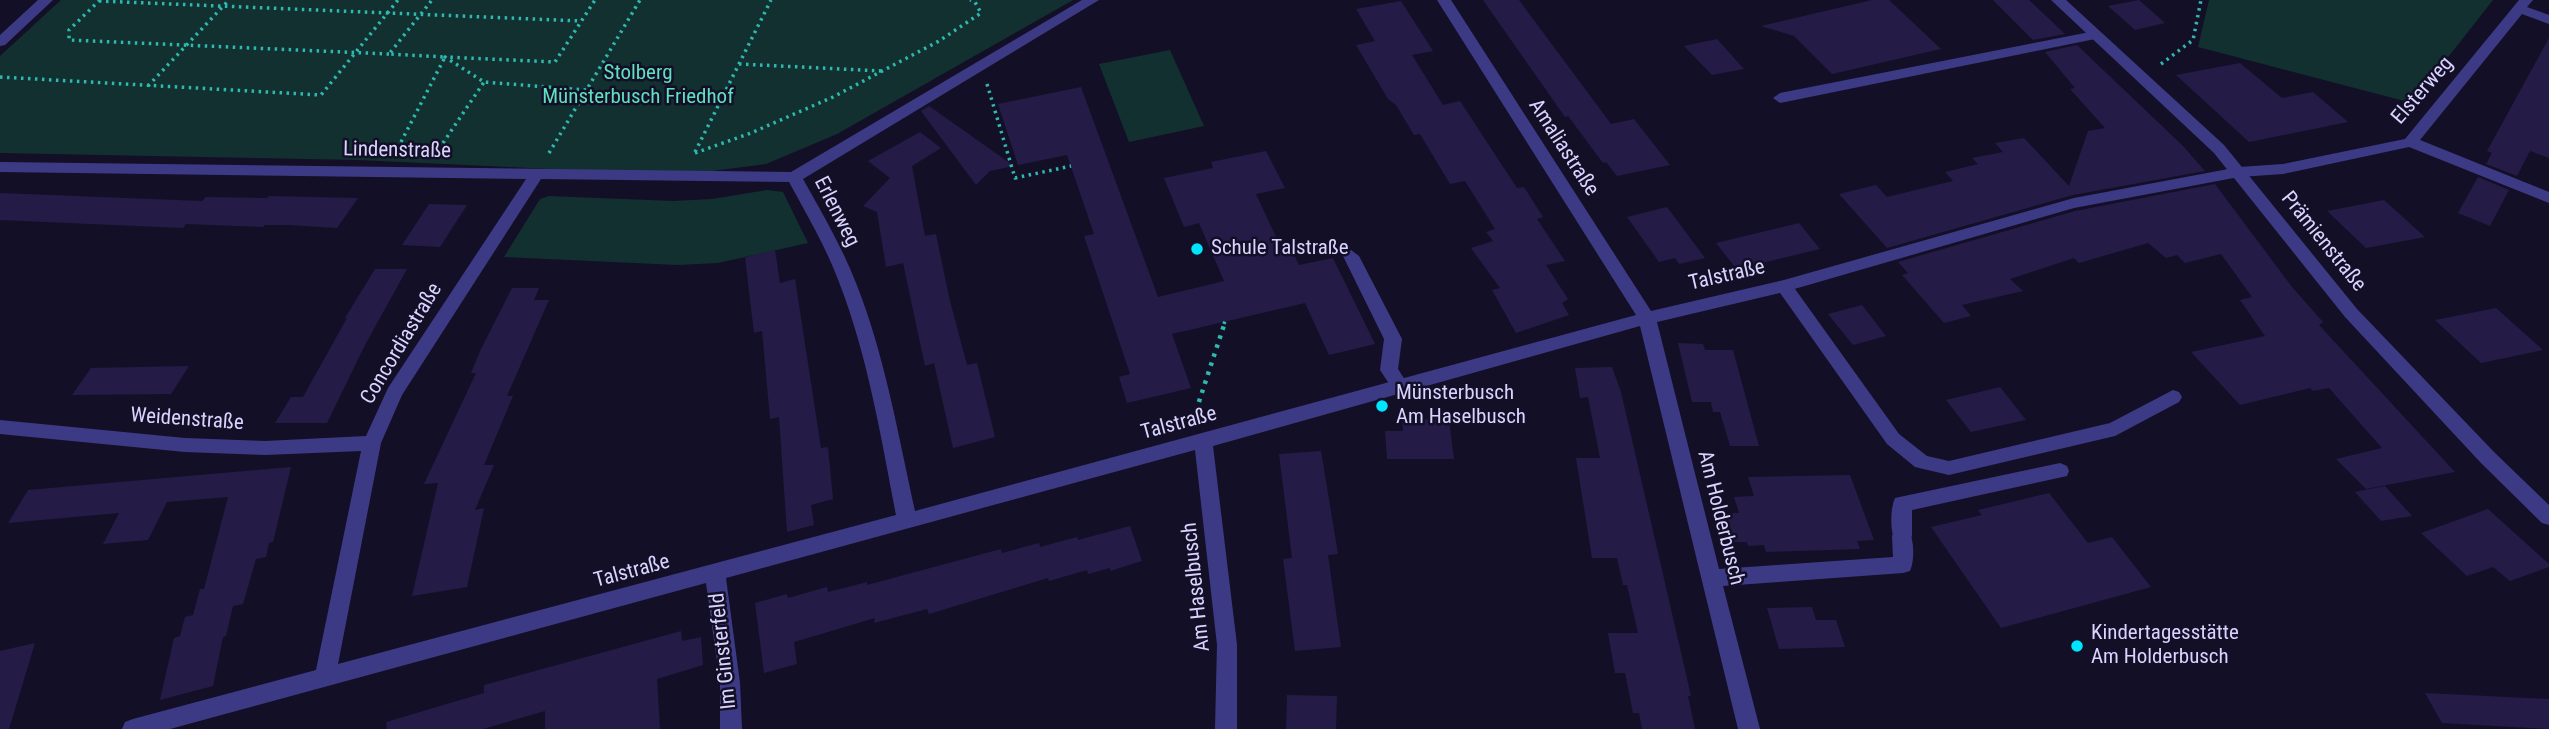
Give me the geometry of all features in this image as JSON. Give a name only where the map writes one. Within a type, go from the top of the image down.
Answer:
[{"type":"street","points":[[0,42],[46,0]]},
{"type":"street","name":"Erlenweg","points":[[907,520],[877,379],[853,296],[828,238],[794,177],[1092,0]]},
{"type":"street","name":"Amaliastraße","points":[[1444,0],[1647,318]]},
{"type":"street","name":"Prämienstraße","points":[[2058,0],[2219,149],[2351,313],[2487,458],[2549,517]]},
{"type":"street","points":[[2523,5],[2549,20]]},
{"type":"street","name":"Elsterweg","points":[[2239,172],[2283,169],[2410,142],[2523,5]]},
{"type":"street","points":[[1780,97],[2095,35]]},
{"type":"street","points":[[2410,142],[2549,198]]},
{"type":"street","name":"Lindenstraße","points":[[0,167],[794,177]]},
{"type":"street","name":"Talstraße","points":[[133,729],[164,725],[1647,318],[1784,286],[2074,203],[2239,172]]},
{"type":"street","name":"Concordiastraße","points":[[325,679],[372,443],[394,393],[536,175]]},
{"type":"street","points":[[1351,256],[1393,339],[1389,370],[1400,386]]},
{"type":"street","points":[[1784,286],[1893,439],[1922,462],[1949,468],[2115,429],[2173,397]]},
{"type":"street","name":"Am Holderbusch","points":[[1647,318],[1749,729]]},
{"type":"street","name":"Weidenstraße","points":[[0,427],[238,447],[372,443]]},
{"type":"street","name":"Am Haselbusch","points":[[1203,441],[1227,645],[1226,729]]},
{"type":"street","points":[[1711,578],[1903,565],[1902,504],[2060,471]]},
{"type":"street","name":"Im Ginsterfeld","points":[[715,573],[730,683],[731,729]]},
{"type":"path","points":[[148,86],[229,0]]},
{"type":"path","points":[[0,78],[321,95],[398,0]]},
{"type":"path","points":[[389,54],[432,0]]},
{"type":"path","points":[[581,21],[100,1],[69,30],[69,40],[555,62],[595,0]]},
{"type":"path","points":[[536,175],[639,0]]},
{"type":"path","points":[[771,0],[695,153],[747,135],[884,71],[969,24],[981,13],[975,2],[970,0]]},
{"type":"path","points":[[2132,69],[2164,63],[2193,40],[2201,0]]},
{"type":"path","points":[[446,57],[484,82],[586,90]]},
{"type":"path","points":[[401,142],[446,57]]},
{"type":"path","points":[[739,64],[884,71]]},
{"type":"path","points":[[971,72],[985,79],[1015,178],[1071,166]]},
{"type":"path","points":[[443,143],[484,82]]},
{"type":"path","points":[[1203,441],[1191,424],[1225,321]]},
{"type":"green space","name":"Stolberg Münsterbusch Friedhof","points":[[61,0],[1073,0],[837,134],[766,164],[681,175],[358,160],[0,153],[0,56]]},
{"type":"green space","points":[[2209,0],[2493,0],[2412,103],[2198,47]]},
{"type":"green space","points":[[1170,50],[1204,126],[1129,142],[1099,64]]},
{"type":"green space","points":[[767,190],[783,192],[808,243],[718,263],[678,265],[504,257],[540,199],[549,196],[673,201],[712,199]]},
{"type":"building","points":[[1483,0],[1519,0],[1611,124],[1634,119],[1670,165],[1617,176],[1606,162],[1603,163],[1568,116],[1565,117]]},
{"type":"building","points":[[1872,0],[1889,0],[1941,49],[1832,74],[1794,36],[1761,26]]},
{"type":"building","points":[[1993,0],[2029,0],[2065,34],[2033,40]]},
{"type":"building","points":[[2139,0],[2165,23],[2135,30],[2108,6]]},
{"type":"building","points":[[1401,1],[1433,51],[1412,55],[1443,105],[1460,101],[1517,188],[1524,187],[1543,217],[1537,219],[1565,261],[1546,265],[1568,299],[1562,303],[1569,315],[1516,333],[1492,290],[1500,288],[1471,248],[1493,241],[1486,232],[1495,229],[1465,181],[1450,184],[1420,134],[1414,135],[1396,105],[1388,99],[1356,45],[1375,41],[1356,9]]},
{"type":"building","points":[[2549,38],[2549,158],[2530,151],[2517,176],[2486,164],[2492,153],[2487,151]]},
{"type":"building","points":[[1717,39],[1744,69],[1712,75],[1684,46]]},
{"type":"building","points":[[2077,45],[2183,146],[2205,171],[2073,195],[1887,248],[1839,194],[1876,185],[1887,197],[1953,181],[1945,172],[1978,164],[1972,158],[2003,152],[1995,143],[2024,138],[2069,186],[2088,131],[2105,128],[2070,89],[2075,88],[2045,52]]},
{"type":"building","points":[[2240,63],[2282,98],[2313,92],[2348,122],[2249,142],[2176,75]]},
{"type":"building","points":[[1081,87],[1158,297],[1224,281],[1199,223],[1184,227],[1164,178],[1213,168],[1211,162],[1266,151],[1285,188],[1256,194],[1284,254],[1293,252],[1299,265],[1333,258],[1375,344],[1329,355],[1305,303],[1172,334],[1191,388],[1127,403],[1119,377],[1130,374],[1084,236],[1094,234],[1067,155],[1018,165],[998,104]]},
{"type":"building","points":[[929,106],[1014,166],[990,171],[976,185],[921,111]]},
{"type":"building","points":[[920,132],[941,148],[912,166],[925,236],[936,234],[967,365],[977,363],[995,437],[953,448],[934,363],[925,366],[903,263],[886,267],[877,212],[863,206],[890,178],[868,161]]},
{"type":"building","points":[[2478,177],[2509,190],[2490,226],[2458,213]]},
{"type":"building","points":[[2215,184],[2292,287],[2323,322],[2319,325],[2455,472],[2366,489],[2336,459],[2382,448],[2329,388],[2313,391],[2310,388],[2240,405],[2191,352],[2265,336],[2240,300],[2252,297],[2221,254],[2185,263],[2177,255],[2166,258],[2148,243],[2079,263],[2074,258],[2010,279],[2023,291],[1962,305],[1971,316],[1944,323],[1902,275],[1908,273],[1898,262],[2075,211]]},
{"type":"building","points":[[0,193],[202,201],[206,197],[358,198],[337,228],[186,224],[183,228],[0,220]]},
{"type":"building","points":[[2384,200],[2425,237],[2366,248],[2327,211]]},
{"type":"building","points":[[429,204],[467,205],[440,247],[402,245]]},
{"type":"building","points":[[1667,207],[1705,258],[1679,264],[1675,258],[1659,262],[1627,217]]},
{"type":"building","points":[[1799,223],[1820,249],[1741,268],[1735,267],[1716,243]]},
{"type":"building","points":[[775,250],[780,283],[795,279],[821,448],[828,447],[833,499],[811,505],[814,525],[787,532],[779,417],[770,419],[762,331],[754,333],[745,257]]},
{"type":"building","points":[[375,269],[407,269],[365,345],[327,423],[275,423],[291,397],[303,397],[345,318]]},
{"type":"building","points":[[512,288],[539,288],[534,300],[549,300],[507,396],[513,396],[484,465],[494,465],[475,510],[484,508],[467,587],[412,596],[438,483],[424,484],[476,373],[471,373],[480,351]]},
{"type":"building","points":[[1862,305],[1886,336],[1853,345],[1828,314]]},
{"type":"building","points":[[2496,308],[2543,350],[2481,363],[2435,320]]},
{"type":"building","points":[[1678,343],[1703,344],[1705,350],[1733,350],[1759,446],[1730,446],[1720,412],[1713,412],[1711,402],[1692,402]]},
{"type":"building","points":[[189,366],[171,394],[72,395],[91,368]]},
{"type":"building","points":[[1612,367],[1621,392],[1691,696],[1688,696],[1695,729],[1642,729],[1639,713],[1633,713],[1625,673],[1615,673],[1608,633],[1638,633],[1627,585],[1623,585],[1617,558],[1592,558],[1576,458],[1600,458],[1588,397],[1580,398],[1575,368]]},
{"type":"building","points":[[2000,387],[2026,420],[1971,432],[1946,400]]},
{"type":"building","points":[[1449,419],[1454,459],[1387,459],[1385,431],[1403,431],[1402,420]]},
{"type":"building","points":[[1321,451],[1338,554],[1328,555],[1341,647],[1295,651],[1283,559],[1292,558],[1279,454]]},
{"type":"building","points":[[291,467],[273,542],[269,543],[266,557],[256,559],[243,604],[233,606],[226,636],[223,637],[213,686],[160,700],[174,638],[180,636],[185,617],[193,615],[200,589],[204,589],[228,497],[167,502],[148,540],[103,544],[119,513],[8,523],[28,490]]},
{"type":"building","points":[[1850,475],[1874,540],[1857,541],[1860,549],[1766,552],[1764,545],[1748,546],[1747,542],[1727,542],[1718,513],[1739,513],[1734,497],[1754,496],[1748,477]]},
{"type":"building","points":[[2385,486],[2412,516],[2381,521],[2355,492]]},
{"type":"building","points":[[2049,493],[2088,543],[2112,537],[2151,587],[2001,628],[1931,527],[1982,515],[1978,510]]},
{"type":"building","points":[[2488,509],[2549,564],[2549,567],[2510,581],[2493,567],[2467,576],[2421,533]]},
{"type":"building","points":[[1130,526],[1142,561],[1110,571],[1110,568],[1088,574],[1087,570],[1049,581],[1048,578],[929,614],[927,609],[874,623],[875,618],[794,642],[797,664],[764,673],[755,603],[787,594],[788,598],[827,587],[828,592],[867,582],[867,585],[1001,549],[1002,553],[1039,543],[1040,547]]},
{"type":"building","points":[[1812,607],[1816,620],[1836,620],[1845,647],[1779,649],[1767,608]]},
{"type":"building","points":[[681,631],[682,641],[701,637],[703,665],[657,679],[660,729],[545,729],[545,711],[483,729],[387,729],[386,722],[484,693],[484,685]]},
{"type":"building","points":[[35,643],[9,729],[0,729],[0,651]]},
{"type":"building","points":[[2425,693],[2549,699],[2549,729],[2442,723]]},
{"type":"building","points":[[1287,695],[1337,696],[1336,729],[1286,729]]},
{"type":"place","name":"Schule Talstraße","points":[[1197,249]]},
{"type":"place","name":"Münsterbusch Am Haselbusch","points":[[1382,406]]},
{"type":"place","name":"Kindertagesstätte Am Holderbusch","points":[[2077,646]]}]
